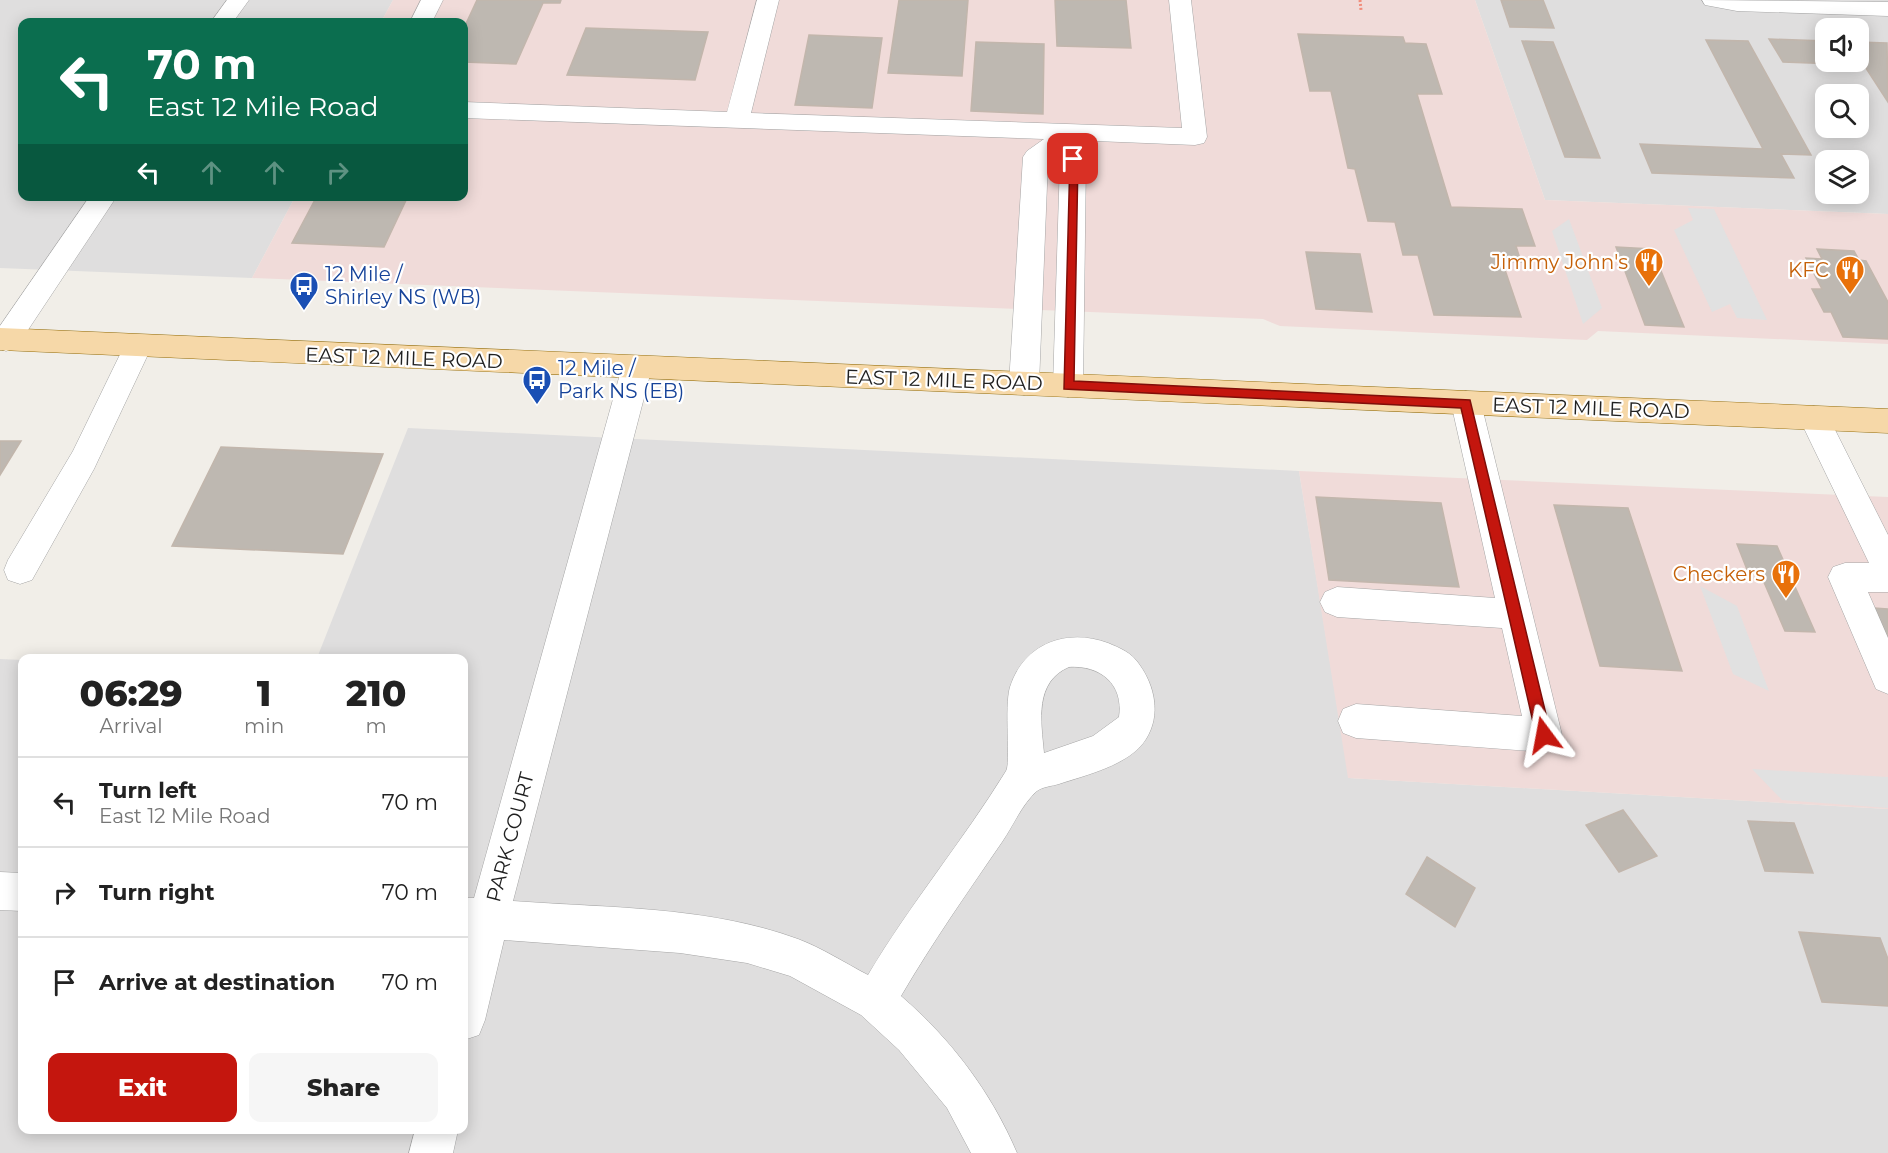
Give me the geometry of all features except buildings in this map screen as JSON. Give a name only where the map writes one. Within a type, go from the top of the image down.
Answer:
[{"type":"main road","name":"EAST 12 MILE ROAD","points":[[3,340],[1888,421]]},
{"type":"street","points":[[225,18],[238,0]]},
{"type":"street","points":[[424,18],[432,0]]},
{"type":"street","points":[[737,120],[768,0]]},
{"type":"street","points":[[468,110],[737,120],[1058,137],[1195,137],[1180,0]]},
{"type":"street","points":[[1713,0],[1737,4],[1888,9]]},
{"type":"street","points":[[1024,384],[1036,158],[1058,137]]},
{"type":"street","points":[[1058,137],[1073,159],[1068,386]]},
{"type":"street","points":[[3,340],[100,201]]},
{"type":"street","points":[[20,570],[61,507],[111,408],[138,346]]},
{"type":"street","name":"PARK COURT","points":[[637,367],[476,918],[680,933],[747,943],[798,958],[875,1001],[914,1035],[962,1093],[994,1153]]},
{"type":"street","points":[[1356,721],[1544,735],[1466,403]]},
{"type":"street","points":[[1814,418],[1888,568]]},
{"type":"street","points":[[1888,578],[1845,577],[1888,678]]},
{"type":"street","points":[[1337,602],[1515,614]]},
{"type":"street","points":[[875,1001],[907,944],[1028,775]]},
{"type":"street","points":[[0,891],[18,892]]},
{"type":"street","points":[[468,986],[476,918]]},
{"type":"street","points":[[431,1153],[436,1134]]},
{"type":"path","points":[[1360,0],[1361,10]]},
{"type":"shaded area","points":[[0,0],[393,0],[383,18],[18,18],[18,201],[293,201],[252,278],[0,268]]},
{"type":"shaded area","points":[[393,0],[1475,0],[1545,200],[1888,214],[1888,344],[1598,331],[1587,340],[1280,326],[1263,319],[252,278],[293,201],[468,201],[468,18],[383,18]]},
{"type":"shaded area","points":[[1475,0],[1888,0],[1888,214],[1545,200]]},
{"type":"shaded area","points":[[1688,208],[1714,209],[1767,320],[1737,318],[1730,304],[1712,312],[1674,230],[1693,220]]},
{"type":"shaded area","points":[[1569,219],[1602,308],[1583,324],[1552,231]]},
{"type":"shaded area","points":[[408,428],[1299,471],[1349,778],[1888,809],[1888,1153],[0,1153],[0,659],[18,660],[18,1134],[468,1134],[468,654],[319,654]]},
{"type":"shaded area","points":[[1299,471],[1888,497],[1888,809],[1348,778]]},
{"type":"shaded area","points":[[1700,586],[1737,606],[1769,691],[1733,674]]},
{"type":"shaded area","points":[[1752,769],[1888,777],[1888,808],[1782,800]]},
{"type":"place","name":"Jimmy John's","points":[[1649,288]]},
{"type":"place","name":"KFC","points":[[1850,296]]},
{"type":"place","name":"12 Mile / Shirley NS (WB)","points":[[304,312]]},
{"type":"place","name":"12 Mile / Park NS (EB)","points":[[537,406]]},
{"type":"place","name":"Checkers","points":[[1786,600]]},
{"type":"route","points":[[1073,159],[1068,386],[1466,403],[1544,735]]}]
